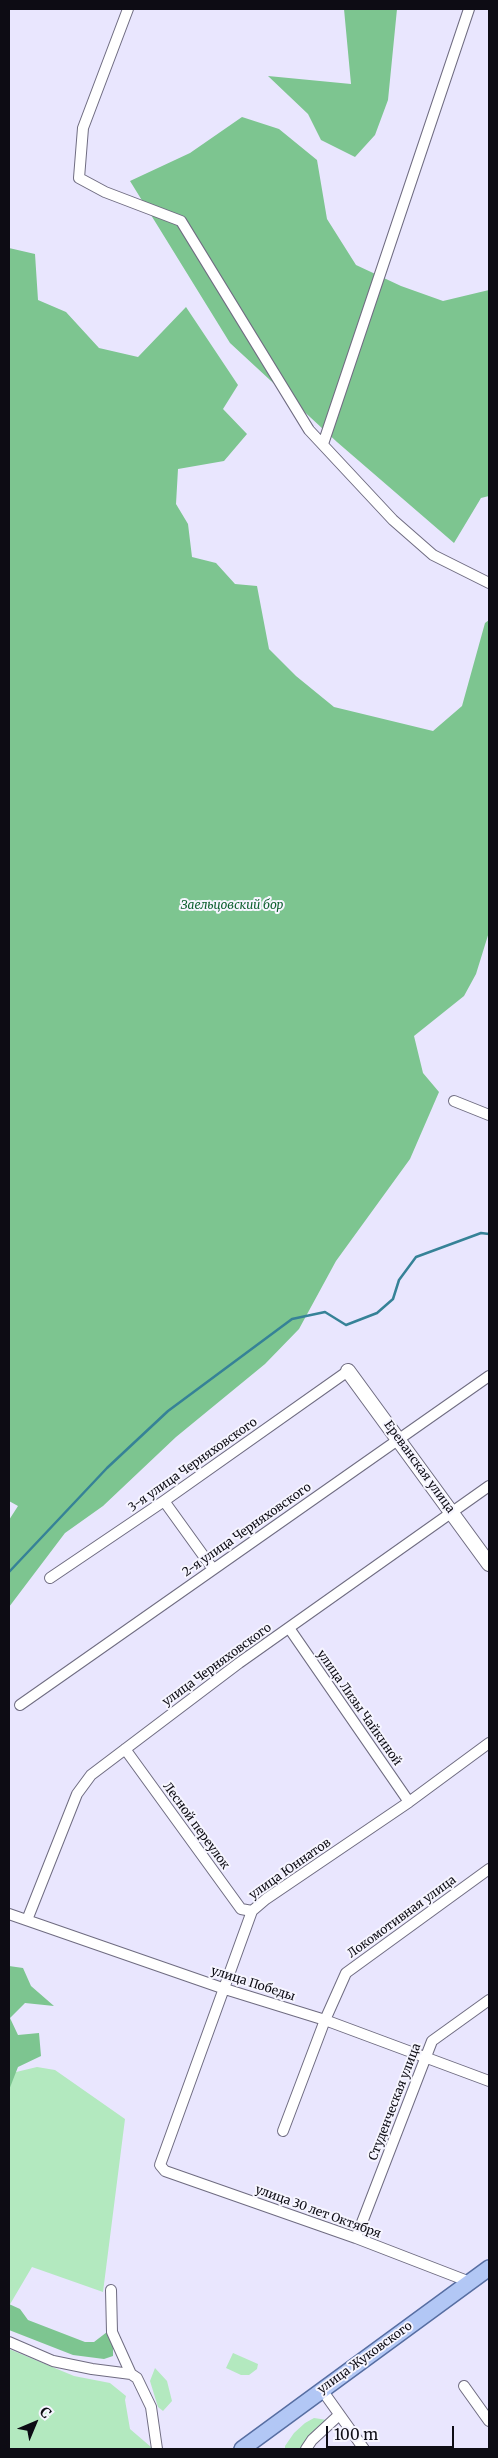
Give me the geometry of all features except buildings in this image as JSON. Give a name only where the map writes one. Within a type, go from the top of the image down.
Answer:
[{"type":"main road","name":"улица Жуковского","points":[[242,2449],[488,2270]]},
{"type":"street","points":[[128,9],[83,128],[79,178],[104,192],[181,221],[309,430],[393,520],[433,555],[489,583]]},
{"type":"street","points":[[323,444],[469,9]]},
{"type":"street","points":[[454,1101],[489,1115]]},
{"type":"street","name":"Ереванская улица","points":[[348,1371],[489,1564]]},
{"type":"street","name":"3-я улица Черняховского","points":[[50,1578],[164,1501],[348,1371]]},
{"type":"street","name":"2-я улица Черняховского","points":[[20,1705],[489,1376]]},
{"type":"street","name":"улица Черняховского","points":[[27,1920],[77,1794],[91,1775],[289,1628],[489,1486]]},
{"type":"street","points":[[164,1501],[213,1570]]},
{"type":"street","name":"улица Лизы Чайкиной","points":[[289,1628],[409,1802]]},
{"type":"street","name":"улица Юннатов","points":[[160,2165],[226,1989],[252,1912],[266,1899],[409,1802],[489,1743]]},
{"type":"street","name":"Лесной переулок","points":[[125,1749],[241,1909],[252,1912]]},
{"type":"street","name":"Локомотивная улица","points":[[284,2131],[325,2020],[346,1973],[489,1869]]},
{"type":"street","name":"улица Победы","points":[[9,1914],[226,1989],[325,2020],[489,2081]]},
{"type":"street","name":"Студенческая улица","points":[[356,2238],[432,2041],[489,2000]]},
{"type":"street","name":"улица 30 лет Октября","points":[[160,2165],[165,2171],[356,2238],[470,2282]]},
{"type":"street","points":[[112,2290],[112,2332],[132,2374],[137,2378],[147,2394],[158,2447]]},
{"type":"street","points":[[9,2342],[53,2361],[92,2370],[132,2374]]},
{"type":"street","points":[[464,2386],[489,2421]]},
{"type":"street","points":[[322,2390],[364,2449]]},
{"type":"street","points":[[306,2449],[312,2440],[339,2415]]},
{"type":"green space","points":[[344,9],[397,9],[388,100],[375,135],[355,157],[321,140],[308,114],[268,76],[351,84]]},
{"type":"green space","points":[[242,117],[279,129],[317,160],[327,219],[356,265],[401,286],[443,301],[489,290],[489,496],[481,498],[454,543],[337,442],[230,343],[130,181],[190,153]]},
{"type":"green space","name":"Заельцовский бор","points":[[9,248],[35,254],[38,300],[66,312],[99,348],[138,357],[186,307],[238,385],[223,409],[247,434],[224,461],[178,469],[176,504],[188,524],[192,557],[216,563],[235,584],[257,586],[269,649],[296,676],[334,707],[433,731],[462,706],[485,623],[489,620],[489,932],[476,974],[464,996],[414,1036],[423,1073],[439,1092],[410,1159],[336,1261],[299,1329],[265,1364],[176,1437],[103,1506],[65,1533],[9,1607],[9,1520],[18,1506],[9,1501]]},
{"type":"green space","points":[[9,1966],[23,1968],[31,1986],[54,2006],[25,2003],[10,2018],[18,2035],[39,2033],[41,2056],[18,2067],[9,2090]]},
{"type":"green space","points":[[37,2067],[55,2070],[125,2119],[103,2292],[32,2267],[9,2306],[9,2080],[12,2073]]},
{"type":"green space","points":[[9,2304],[20,2309],[28,2320],[85,2342],[94,2342],[107,2332],[113,2339],[113,2356],[104,2359],[73,2355],[9,2330]]},
{"type":"green space","points":[[9,2349],[74,2376],[110,2383],[126,2396],[130,2429],[151,2447],[150,2449],[9,2449]]},
{"type":"green space","points":[[233,2353],[258,2364],[257,2369],[249,2375],[241,2375],[226,2368]]},
{"type":"green space","points":[[155,2368],[167,2381],[172,2401],[163,2411],[158,2407],[150,2381]]},
{"type":"green space","points":[[314,2418],[327,2420],[306,2440],[301,2449],[285,2449],[294,2433]]},
{"type":"waterway","points":[[9,1572],[107,1468],[168,1411],[292,1319],[325,1312],[346,1325],[377,1313],[393,1299],[399,1280],[416,1257],[481,1233],[489,1234]]}]
